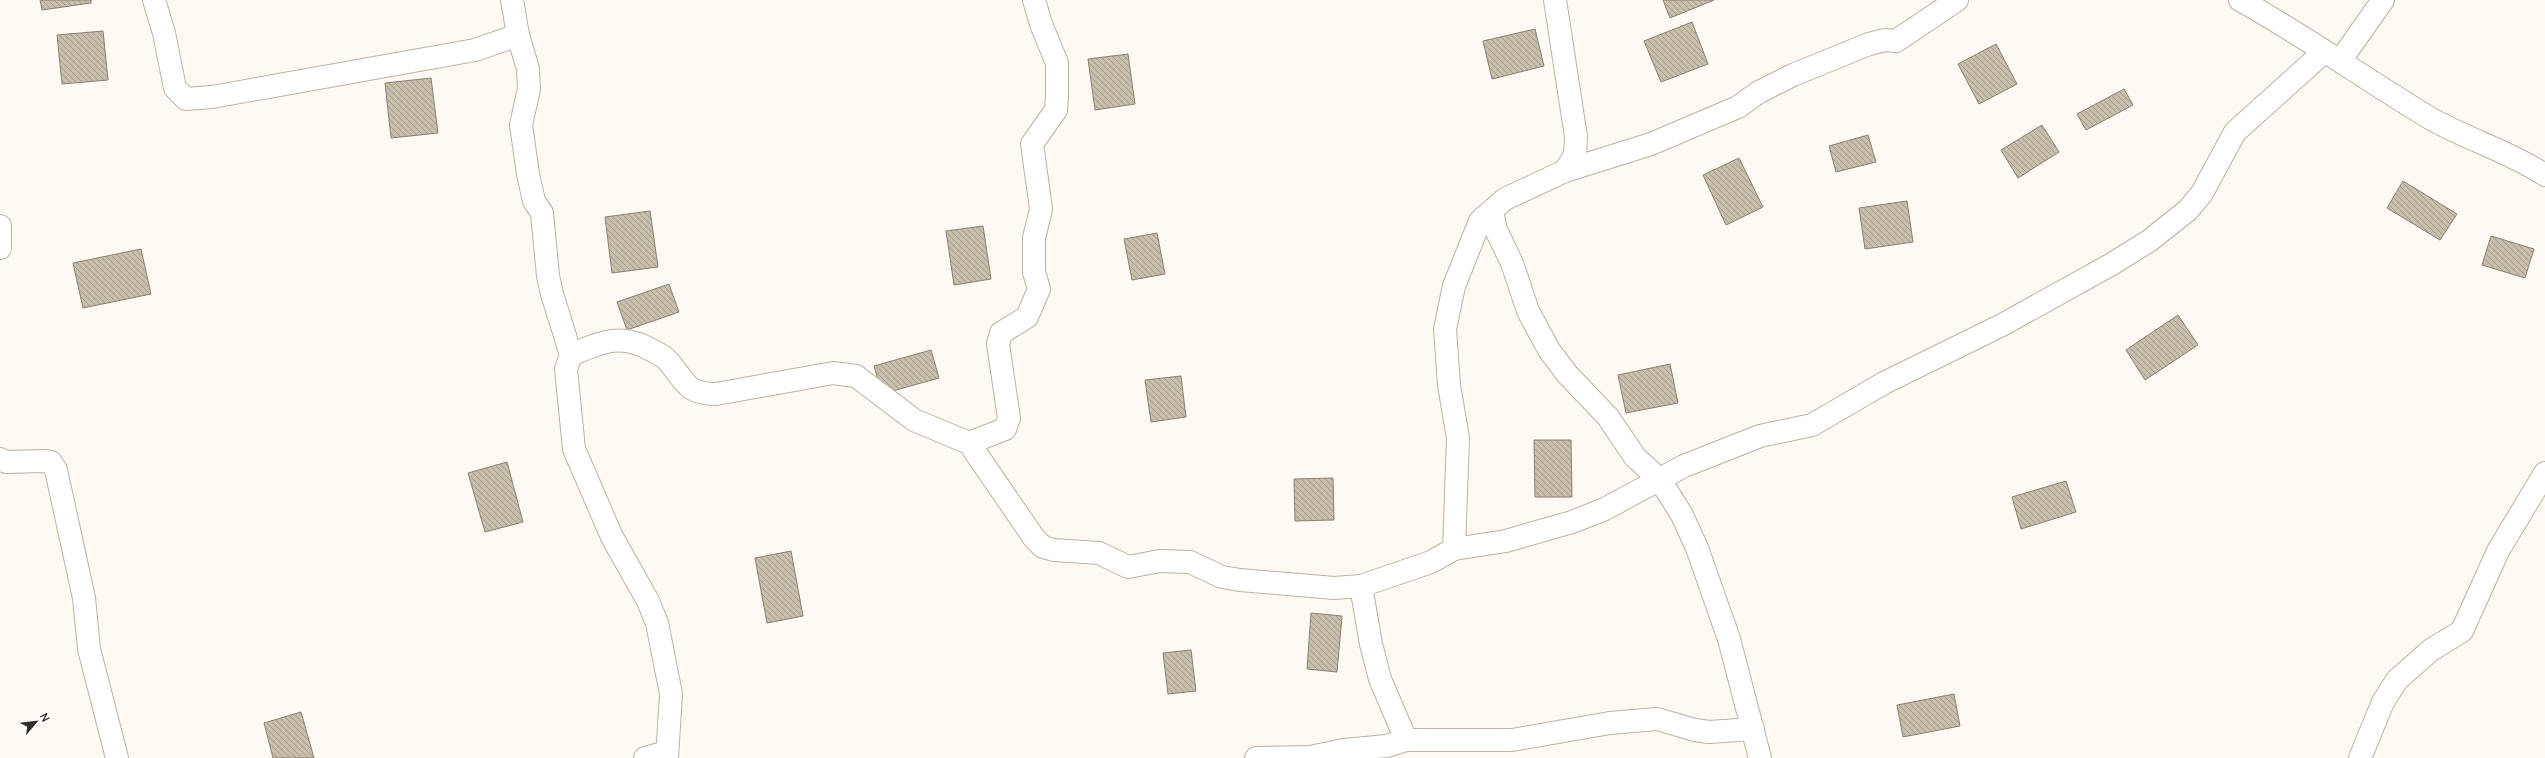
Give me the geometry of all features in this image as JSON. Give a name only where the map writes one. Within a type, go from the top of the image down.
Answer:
[{"type":"street","points":[[154,0],[164,33],[174,88],[186,99],[212,97],[475,50],[518,35]]},
{"type":"street","points":[[512,0],[518,35],[528,70],[529,89],[521,126],[528,174],[534,201],[542,213],[545,257],[552,294],[571,355],[566,369],[574,449],[612,538],[648,601],[657,624],[671,694],[666,755],[645,758]]},
{"type":"street","points":[[969,443],[1005,430],[1009,418],[998,344],[1001,333],[1027,317],[1039,289],[1034,272],[1034,238],[1041,209],[1032,144],[1056,110],[1057,63],[1041,24],[1034,0]]},
{"type":"street","points":[[1555,0],[1576,137],[1575,155],[1565,170]]},
{"type":"street","points":[[1454,549],[1458,438],[1449,385],[1445,329],[1454,286],[1480,221],[1505,199],[1565,170],[1651,144],[1738,107],[1759,92],[1793,75],[1869,44],[1885,40],[1896,41],[1957,0]]},
{"type":"street","points":[[2240,0],[2285,25],[2332,57],[2430,118],[2525,162],[2545,176]]},
{"type":"street","points":[[571,355],[595,344],[614,340],[631,340],[666,358],[682,381],[690,388],[704,394],[716,394],[833,373],[856,376],[914,420],[969,443],[1034,538],[1043,547],[1054,550],[1099,553],[1128,567],[1160,561],[1190,562],[1222,577],[1240,580],[1334,588],[1361,586],[1431,562],[1454,549],[1506,541],[1572,522],[1605,509],[1684,466],[1760,436],[1812,425],[1884,383],[2002,326],[2150,241],[2188,210],[2202,193],[2236,132],[2332,57],[2383,0]]},
{"type":"street","points":[[1492,212],[1496,230],[1512,263],[1528,311],[1549,350],[1567,374],[1608,417],[1635,457],[1660,480],[1682,515],[1697,548],[1729,639],[1760,758]]},
{"type":"street","points":[[0,226],[0,248]]},
{"type":"street","points":[[0,459],[6,462],[46,461],[51,462],[56,470],[84,598],[89,650],[117,758]]},
{"type":"street","points":[[2360,758],[2383,702],[2397,680],[2430,650],[2462,632],[2498,551],[2545,473]]},
{"type":"street","points":[[1361,586],[1371,644],[1380,679],[1406,740]]},
{"type":"street","points":[[1256,758],[1310,757],[1344,750],[1386,746],[1406,740],[1512,740],[1610,723],[1657,719],[1694,730],[1709,732],[1753,729]]},
{"type":"building","points":[[40,0],[91,0],[91,3],[42,10]]},
{"type":"building","points":[[1663,0],[1714,0],[1670,18]]},
{"type":"building","points":[[1692,22],[1708,64],[1661,82],[1644,41]]},
{"type":"building","points":[[1535,29],[1544,66],[1492,79],[1483,41]]},
{"type":"building","points":[[103,31],[108,80],[62,84],[57,35]]},
{"type":"building","points":[[1996,44],[2017,84],[1979,104],[1958,64]]},
{"type":"building","points":[[1128,54],[1135,104],[1095,110],[1088,59]]},
{"type":"building","points":[[431,78],[438,133],[391,138],[385,83]]},
{"type":"building","points":[[2124,89],[2133,105],[2086,130],[2077,114]]},
{"type":"building","points":[[2042,125],[2059,152],[2018,178],[2001,150]]},
{"type":"building","points":[[1868,135],[1876,162],[1836,172],[1829,146]]},
{"type":"building","points":[[1739,158],[1763,207],[1726,225],[1703,175]]},
{"type":"building","points":[[2403,181],[2457,214],[2440,240],[2387,208]]},
{"type":"building","points":[[1907,201],[1913,242],[1865,249],[1859,208]]},
{"type":"building","points":[[650,211],[658,267],[612,273],[605,217]]},
{"type":"building","points":[[983,226],[991,279],[954,285],[946,231]]},
{"type":"building","points":[[1157,233],[1165,274],[1132,280],[1124,239]]},
{"type":"building","points":[[2491,236],[2534,249],[2525,278],[2482,265]]},
{"type":"building","points":[[141,249],[151,294],[83,308],[73,263]]},
{"type":"building","points":[[669,284],[679,312],[627,330],[617,302]]},
{"type":"building","points":[[2178,315],[2198,345],[2145,380],[2126,350]]},
{"type":"building","points":[[931,350],[939,378],[882,394],[874,366]]},
{"type":"building","points":[[1670,364],[1678,403],[1626,413],[1618,375]]},
{"type":"building","points":[[1181,376],[1186,417],[1151,422],[1145,380]]},
{"type":"building","points":[[1534,440],[1571,440],[1572,497],[1535,497]]},
{"type":"building","points":[[507,462],[523,522],[485,532],[468,473]]},
{"type":"building","points":[[1333,478],[1334,520],[1295,521],[1294,479]]},
{"type":"building","points":[[2066,481],[2076,512],[2021,529],[2012,497]]},
{"type":"building","points":[[791,551],[803,616],[767,623],[755,558]]},
{"type":"building","points":[[1311,613],[1342,616],[1337,672],[1307,669]]},
{"type":"building","points":[[1191,650],[1196,691],[1168,694],[1163,653]]},
{"type":"building","points":[[1954,694],[1960,726],[1903,737],[1897,705]]},
{"type":"building","points":[[301,712],[314,758],[273,758],[264,723]]}]
